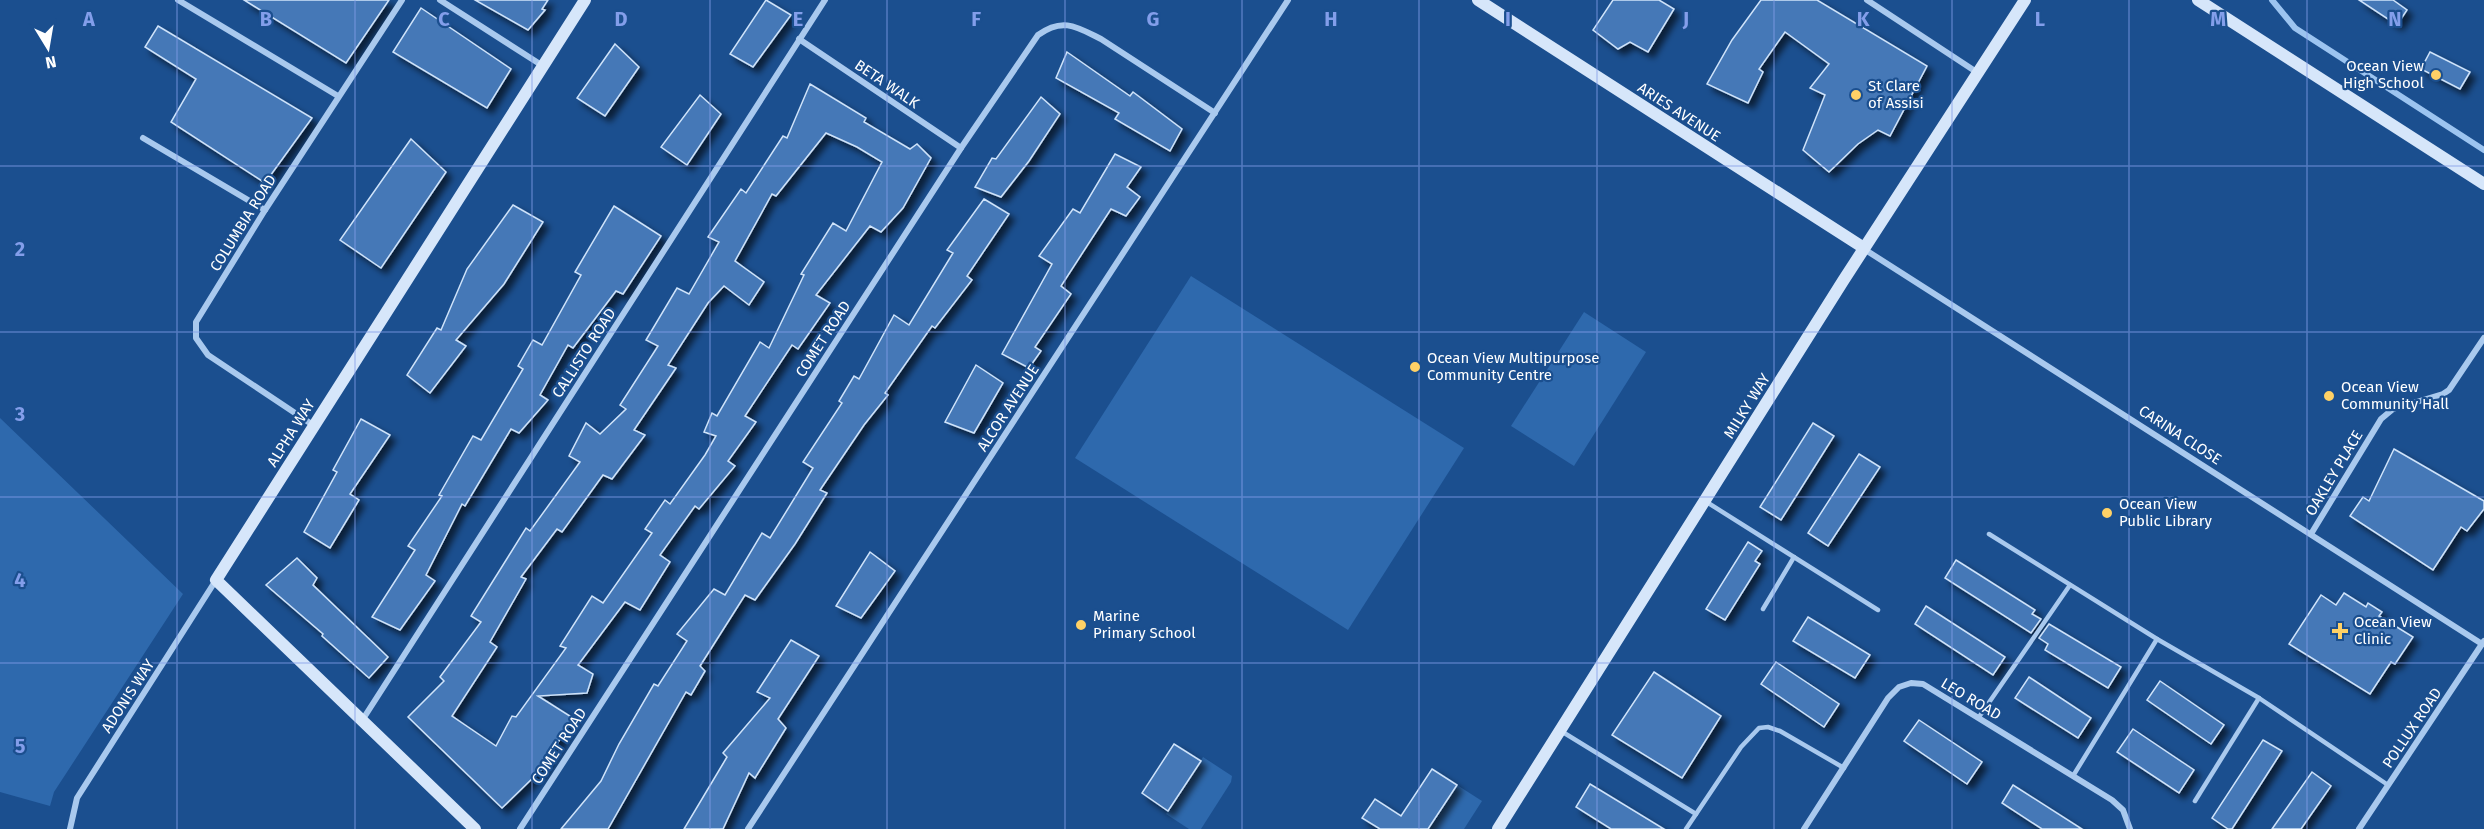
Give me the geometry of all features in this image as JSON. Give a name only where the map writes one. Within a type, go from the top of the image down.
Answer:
[{"type":"street","points":[[178,0],[338,96]]},
{"type":"street","name":"COLUMBIA ROAD","points":[[313,425],[208,355],[196,338],[196,322],[265,210],[402,0]]},
{"type":"street","points":[[440,0],[543,66]]},
{"type":"street","name":"ALPHA WAY","points":[[216,580],[585,0]]},
{"type":"street","name":"CALLISTO ROAD","points":[[363,719],[825,0]]},
{"type":"street","name":"ALCOR AVENUE","points":[[748,829],[1288,0]]},
{"type":"street","name":"ARIES AVENUE","points":[[1478,0],[1864,248]]},
{"type":"street","points":[[1867,0],[1978,73]]},
{"type":"street","name":"MILKY WAY","points":[[1498,829],[1864,248],[2025,0]]},
{"type":"street","points":[[2198,0],[2484,184]]},
{"type":"street","name":"COMET ROAD","points":[[520,829],[961,148],[1038,35],[1056,25],[1067,25],[1101,39],[1215,113]]},
{"type":"street","name":"BETA WALK","points":[[799,39],[961,148]]},
{"type":"street","points":[[143,138],[265,210]]},
{"type":"street","name":"CARINA CLOSE","points":[[1864,248],[2483,643]]},
{"type":"street","name":"OAKLEY PLACE","points":[[2311,534],[2381,419],[2393,409],[2450,390],[2484,338]]},
{"type":"street","points":[[216,580],[475,829]]},
{"type":"street","name":"ADONIS WAY","points":[[70,829],[77,798],[216,580]]},
{"type":"street","name":"POLLUX ROAD","points":[[2360,829],[2483,643]]},
{"type":"street","name":"LEO ROAD","points":[[1804,829],[1888,698],[1899,687],[1911,683],[1923,684],[2112,800],[2123,810],[2130,829]]},
{"type":"lane","points":[[1705,501],[1878,609]]},
{"type":"lane","points":[[1989,534],[2157,639],[2259,698],[2388,785]]},
{"type":"lane","points":[[1763,609],[1794,557]]},
{"type":"lane","points":[[1979,717],[2070,585]]},
{"type":"lane","points":[[2073,776],[2157,639]]},
{"type":"lane","points":[[2195,801],[2259,698]]},
{"type":"lane","points":[[1686,829],[1741,747],[1759,728],[1768,727],[1779,731],[1844,768]]},
{"type":"lane","points":[[1561,731],[1696,814]]},
{"type":"shaded area","points":[[1191,276],[1464,448],[1348,630],[1075,458]]},
{"type":"shaded area","points":[[1584,312],[1646,352],[1574,466],[1511,426]]},
{"type":"shaded area","points":[[0,418],[183,594],[54,792],[50,806],[0,792]]},
{"type":"shaded area","points":[[1203,757],[1232,776],[1231,782],[1201,829],[1189,829],[1166,814]]},
{"type":"shaded area","points":[[1457,785],[1482,801],[1464,829],[1428,829]]},
{"type":"building","points":[[244,0],[389,0],[346,63]]},
{"type":"building","points":[[475,0],[548,0],[542,9],[545,10],[528,30]]},
{"type":"building","points":[[766,0],[791,15],[753,67],[730,54]]},
{"type":"building","points":[[1613,0],[1659,0],[1674,9],[1648,52],[1630,42],[1618,49],[1593,30]]},
{"type":"building","points":[[1761,0],[1817,0],[1927,66],[1890,136],[1878,130],[1858,144],[1829,172],[1803,150],[1825,95],[1810,88],[1829,64],[1785,32],[1759,69],[1763,72],[1748,103],[1707,84],[1732,40]]},
{"type":"building","points":[[2359,0],[2393,0],[2407,10],[2397,25]]},
{"type":"building","points":[[421,8],[511,69],[487,108],[393,52]]},
{"type":"building","points":[[158,26],[312,118],[265,183],[171,122],[196,79],[145,47]]},
{"type":"building","points":[[615,44],[639,67],[605,116],[577,98]]},
{"type":"building","points":[[1067,52],[1130,96],[1133,92],[1182,129],[1170,151],[1115,119],[1119,113],[1056,78]]},
{"type":"building","points":[[2430,52],[2470,72],[2460,89],[2421,69]]},
{"type":"building","points":[[810,84],[866,118],[864,122],[910,149],[917,144],[931,158],[903,208],[881,232],[870,226],[816,295],[830,303],[798,349],[792,345],[745,416],[756,422],[728,461],[735,466],[699,509],[695,506],[660,555],[670,562],[640,610],[625,602],[578,665],[593,674],[587,693],[538,696],[573,718],[541,770],[502,808],[408,717],[444,681],[440,677],[481,622],[471,616],[526,528],[530,531],[580,462],[569,456],[586,423],[600,434],[626,409],[620,405],[658,346],[646,340],[677,288],[689,294],[719,242],[708,237],[741,189],[746,193],[783,136],[787,138]],"holes":[[[826,133],[857,147],[882,162],[846,231],[833,223],[801,274],[804,275],[769,348],[760,342],[717,416],[712,413],[704,432],[716,436],[705,455],[670,504],[665,500],[645,529],[652,533],[603,603],[592,596],[560,646],[566,648],[516,717],[512,716],[496,746],[452,716],[497,647],[490,642],[526,579],[521,577],[557,529],[562,532],[603,475],[612,479],[645,435],[634,430],[676,368],[668,365],[708,303],[724,286],[749,305],[764,282],[735,261],[772,194],[776,196]]]},
{"type":"building","points":[[700,95],[721,114],[687,165],[661,147]]},
{"type":"building","points":[[1041,97],[1060,114],[1029,161],[1001,197],[975,187],[992,158],[996,159]]},
{"type":"building","points":[[411,139],[446,172],[381,268],[340,240]]},
{"type":"building","points":[[1115,154],[1141,167],[1127,187],[1140,197],[1126,216],[1111,209],[1061,286],[1071,294],[1035,347],[1041,351],[1029,368],[1002,354],[1052,264],[1039,256],[1073,209],[1080,213]]},
{"type":"building","points":[[984,199],[1009,214],[967,276],[972,280],[935,328],[932,326],[885,393],[888,395],[864,425],[820,490],[827,493],[795,544],[755,600],[745,595],[700,666],[705,671],[691,695],[686,692],[608,829],[561,829],[601,781],[619,744],[654,684],[658,686],[687,641],[677,634],[714,589],[725,595],[762,533],[770,538],[813,468],[803,462],[842,403],[839,401],[854,376],[859,379],[894,315],[909,325],[953,253],[947,250]]},
{"type":"building","points":[[513,205],[543,222],[504,284],[456,340],[466,346],[430,393],[407,375],[437,328],[441,330],[467,269]]},
{"type":"building","points":[[614,206],[661,236],[623,294],[616,291],[573,348],[568,345],[540,395],[548,400],[519,433],[511,429],[465,506],[462,504],[426,575],[435,581],[400,630],[372,617],[415,550],[408,546],[442,496],[439,495],[473,436],[481,440],[523,369],[518,366],[533,340],[542,345],[581,275],[575,272]]},
{"type":"building","points":[[976,365],[1003,383],[974,433],[945,422]]},
{"type":"building","points":[[361,419],[390,435],[350,494],[359,500],[330,548],[304,532],[337,472],[333,470]]},
{"type":"building","points":[[1813,423],[1834,436],[1781,520],[1760,507]]},
{"type":"building","points":[[2394,449],[2484,501],[2484,509],[2467,531],[2461,527],[2433,570],[2350,516],[2363,497],[2369,501]]},
{"type":"building","points":[[1859,454],[1880,467],[1828,546],[1808,533]]},
{"type":"building","points":[[1748,542],[1762,551],[1755,561],[1760,564],[1725,620],[1706,609]]},
{"type":"building","points":[[870,552],[895,571],[861,618],[836,606]]},
{"type":"building","points":[[297,558],[317,578],[313,585],[388,657],[369,678],[322,636],[323,634],[266,585]]},
{"type":"building","points":[[1956,560],[2035,610],[2032,614],[2041,619],[2031,633],[1945,578]]},
{"type":"building","points":[[2344,593],[2366,607],[2368,603],[2382,612],[2379,616],[2413,637],[2395,664],[2391,662],[2370,694],[2289,644],[2321,595],[2336,605]]},
{"type":"building","points":[[1926,606],[2005,657],[1993,675],[1915,624]]},
{"type":"building","points":[[1808,617],[1870,655],[1855,678],[1793,641]]},
{"type":"building","points":[[2049,624],[2121,667],[2108,688],[2045,650],[2048,644],[2039,638]]},
{"type":"building","points":[[791,640],[819,656],[778,719],[786,728],[755,778],[749,773],[723,829],[684,829],[727,757],[723,753],[770,698],[757,692]]},
{"type":"building","points":[[1776,662],[1839,704],[1824,727],[1761,684]]},
{"type":"building","points":[[1654,672],[1721,716],[1682,778],[1612,735]]},
{"type":"building","points":[[2029,677],[2091,718],[2078,738],[2015,698]]},
{"type":"building","points":[[2160,681],[2224,725],[2211,744],[2147,700]]},
{"type":"building","points":[[1919,720],[1982,762],[1967,784],[1904,741]]},
{"type":"building","points":[[2133,729],[2194,770],[2179,793],[2117,752]]},
{"type":"building","points":[[2263,740],[2282,751],[2232,829],[2228,829],[2212,818]]},
{"type":"building","points":[[1174,744],[1201,761],[1168,811],[1142,793]]},
{"type":"building","points":[[1432,769],[1457,785],[1428,829],[1380,829],[1362,818],[1375,799],[1401,816]]},
{"type":"building","points":[[2312,772],[2331,786],[2301,829],[2272,829]]},
{"type":"building","points":[[1590,784],[1664,829],[1611,829],[1576,807]]},
{"type":"building","points":[[2013,785],[2082,829],[2042,829],[2002,803]]},
{"type":"waterway","points":[[2272,0],[2295,28],[2484,150]]},
{"type":"place","name":"Ocean View High School","points":[[2436,75]]},
{"type":"place","name":"St Clare of Assisi","points":[[1856,95]]},
{"type":"place","name":"Ocean View Multipurpose Community Centre","points":[[1415,367]]},
{"type":"place","name":"Ocean View Community Hall","points":[[2329,396]]},
{"type":"place","name":"Ocean View Public Library","points":[[2107,513]]},
{"type":"place","name":"Marine Primary School","points":[[1081,625]]},
{"type":"place","name":"Ocean View Clinic","points":[[2340,631]]}]
